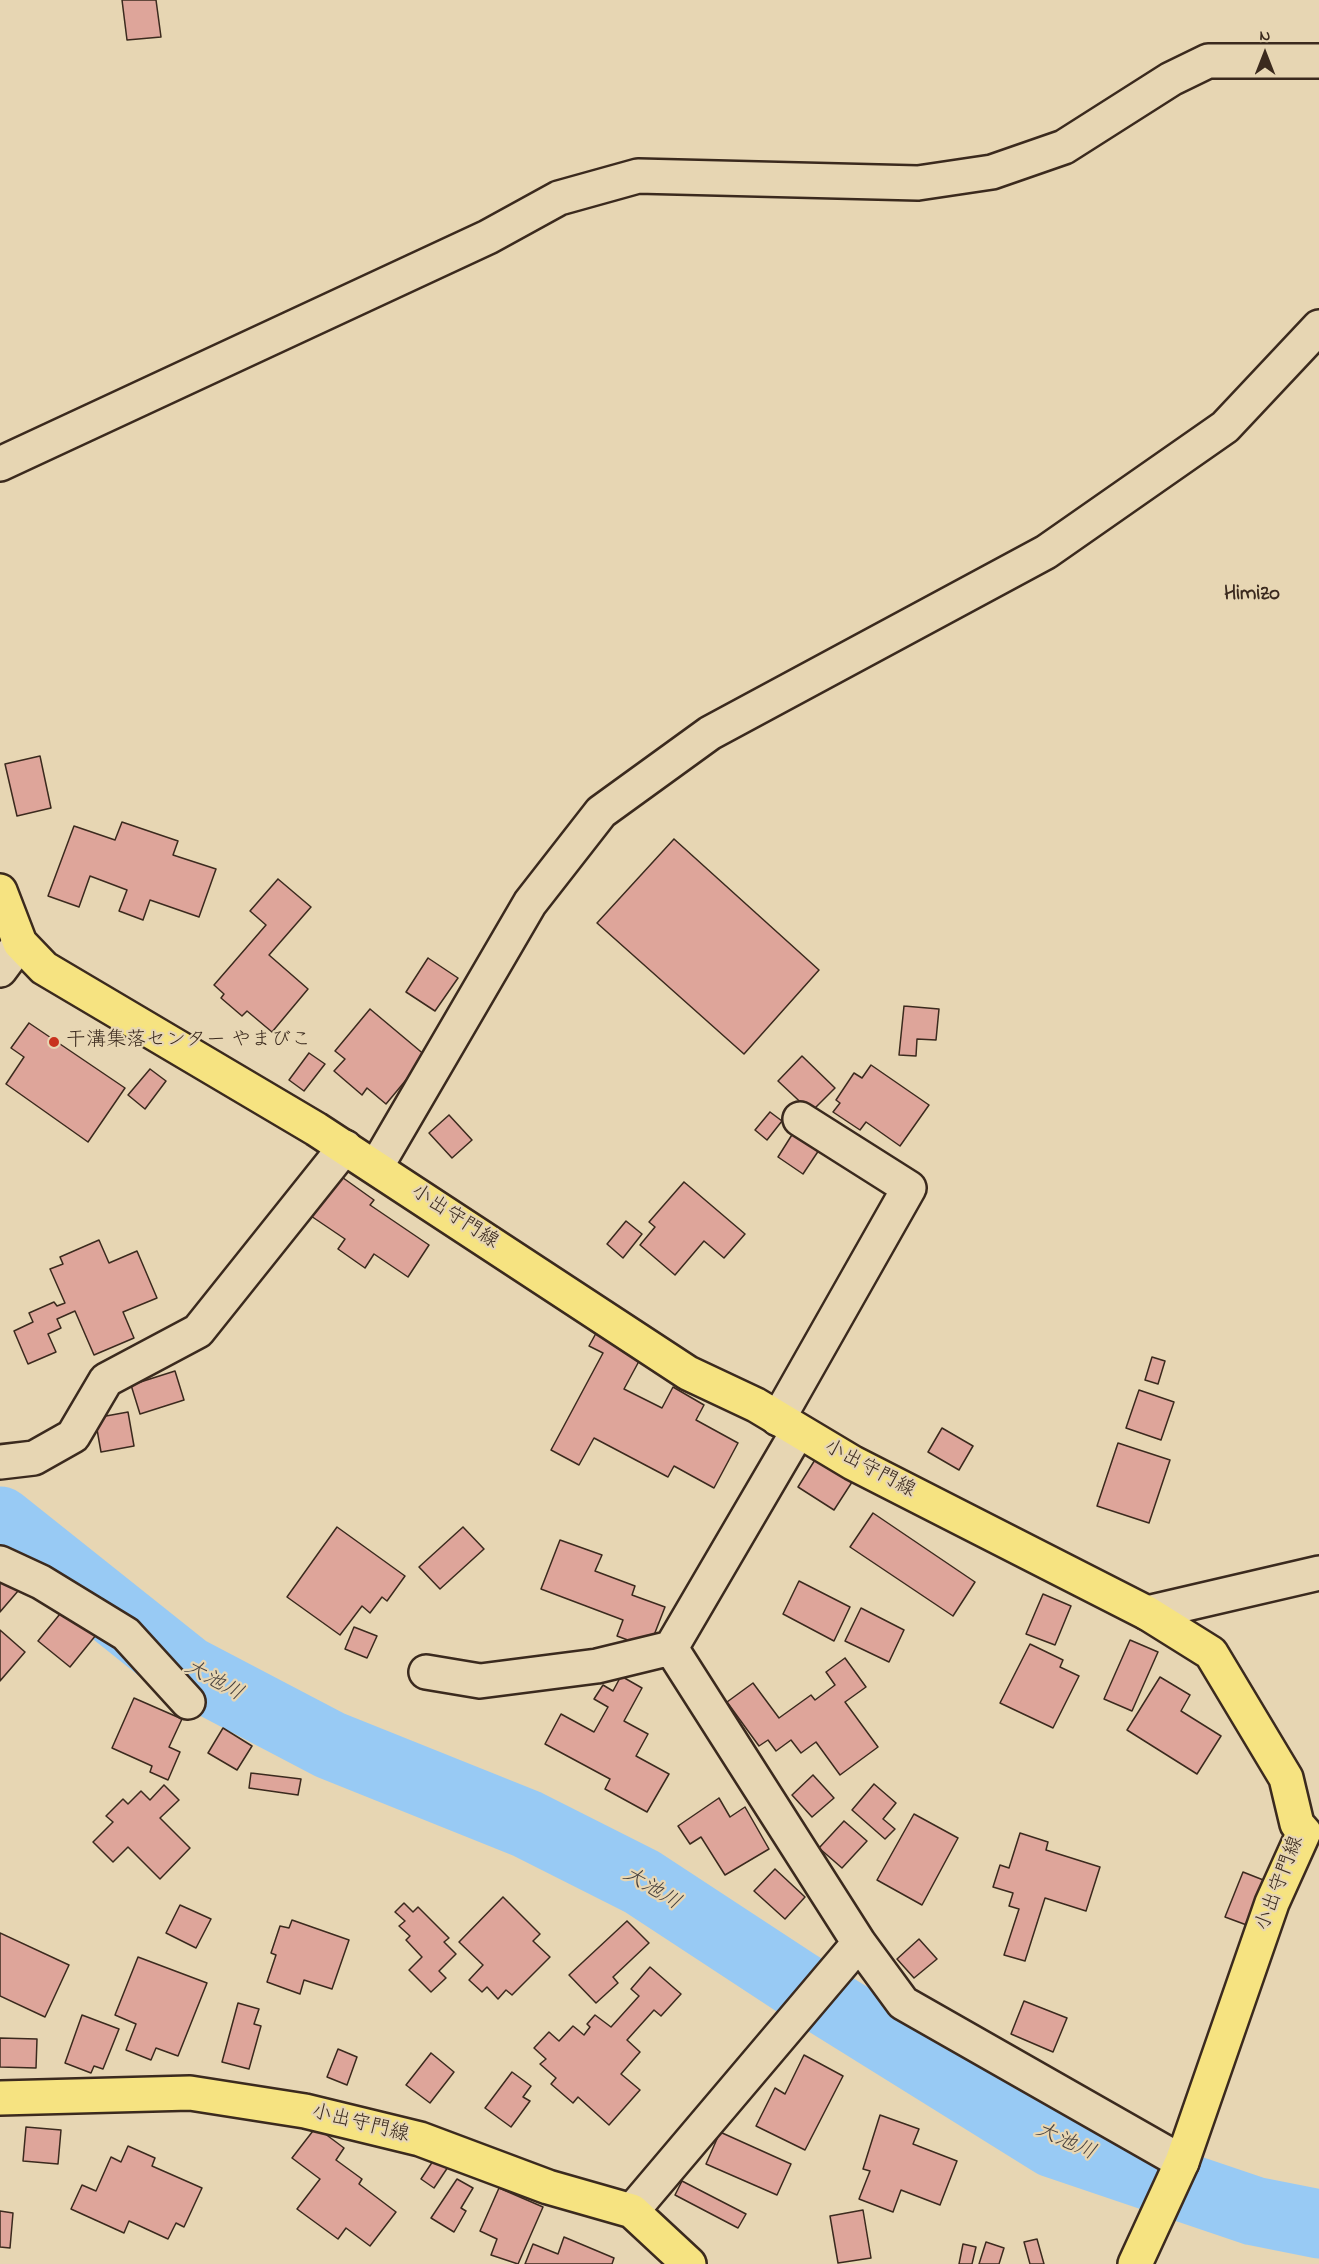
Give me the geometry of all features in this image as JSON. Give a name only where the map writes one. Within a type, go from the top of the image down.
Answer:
[{"type":"main road","name":"小出守門線","points":[[0,891],[20,943],[44,968],[376,1167],[688,1373],[788,1425],[853,1463],[1147,1612],[1211,1653],[1287,1778],[1297,1824],[1312,1838],[1272,1903],[1222,2054],[1182,2162],[1135,2264]]},
{"type":"main road","name":"小出守門線","points":[[0,2098],[190,2093],[305,2111],[420,2139],[548,2187],[632,2211],[689,2264]]},
{"type":"street","points":[[0,464],[488,237],[559,198],[638,176],[918,183],[992,172],[1064,147],[1172,79],[1208,61],[1319,61]]},
{"type":"street","points":[[376,1167],[530,903],[600,812],[710,733],[1046,552],[1225,427],[1319,327]]},
{"type":"street","points":[[0,970],[20,943]]},
{"type":"street","points":[[426,1672],[480,1681],[597,1666],[671,1648],[909,1188],[800,1119]]},
{"type":"street","points":[[0,1462],[34,1458],[73,1436],[106,1380],[198,1331],[345,1148]]},
{"type":"street","points":[[0,1563],[41,1582],[126,1634],[188,1702]]},
{"type":"street","points":[[1147,1612],[1319,1573]]},
{"type":"street","points":[[671,1648],[859,1943],[903,2003],[1182,2162]]},
{"type":"street","points":[[632,2211],[859,1943]]},
{"type":"building","points":[[122,0],[156,0],[161,37],[127,40]]},
{"type":"building","points":[[40,756],[51,808],[17,816],[5,764]]},
{"type":"building","points":[[122,822],[178,841],[173,855],[216,869],[199,917],[150,900],[143,920],[119,911],[127,890],[90,876],[79,907],[48,896],[74,826],[115,840]]},
{"type":"building","points":[[674,839],[819,970],[744,1054],[597,923]]},
{"type":"building","points":[[278,879],[311,907],[269,955],[308,989],[272,1032],[247,1011],[242,1016],[221,998],[224,994],[214,985],[266,925],[250,911]]},
{"type":"building","points":[[428,958],[458,978],[435,1011],[406,992]]},
{"type":"building","points":[[904,1006],[939,1009],[936,1040],[917,1039],[916,1056],[899,1055]]},
{"type":"building","points":[[370,1009],[426,1056],[386,1104],[367,1088],[362,1095],[334,1071],[345,1059],[335,1051]]},
{"type":"building","points":[[29,1023],[125,1088],[88,1142],[6,1084],[24,1057],[11,1048]]},
{"type":"building","points":[[309,1053],[325,1064],[304,1091],[289,1080]]},
{"type":"building","points":[[802,1056],[835,1088],[811,1112],[778,1081]]},
{"type":"building","points":[[871,1065],[929,1105],[900,1146],[866,1122],[860,1130],[833,1112],[840,1103],[836,1100],[854,1073],[862,1078]]},
{"type":"building","points":[[150,1069],[166,1081],[145,1109],[128,1095]]},
{"type":"building","points":[[770,1112],[782,1121],[767,1140],[755,1130]]},
{"type":"building","points":[[449,1115],[472,1140],[452,1158],[429,1133]]},
{"type":"building","points":[[795,1130],[821,1147],[803,1174],[778,1157]]},
{"type":"building","points":[[339,1175],[374,1200],[370,1205],[429,1245],[408,1277],[374,1254],[365,1268],[338,1249],[345,1239],[311,1216]]},
{"type":"building","points":[[684,1182],[745,1234],[724,1258],[704,1241],[675,1275],[640,1245],[655,1227],[649,1222]]},
{"type":"building","points":[[626,1221],[642,1234],[623,1258],[607,1244]]},
{"type":"building","points":[[99,1240],[109,1263],[137,1251],[157,1298],[123,1312],[134,1338],[94,1355],[75,1311],[57,1319],[61,1328],[48,1334],[56,1352],[28,1364],[14,1331],[33,1322],[29,1313],[54,1302],[57,1306],[65,1303],[50,1269],[63,1264],[60,1257]]},
{"type":"building","points":[[600,1326],[645,1350],[624,1389],[662,1408],[673,1387],[704,1405],[696,1420],[738,1443],[714,1488],[674,1466],[668,1477],[594,1438],[579,1465],[551,1450],[603,1353],[589,1346]]},
{"type":"building","points":[[1152,1357],[1165,1361],[1158,1384],[1145,1380]]},
{"type":"building","points":[[175,1371],[184,1400],[140,1414],[131,1385]]},
{"type":"building","points":[[1139,1390],[1174,1402],[1161,1440],[1126,1428]]},
{"type":"building","points":[[128,1412],[134,1446],[101,1452],[95,1418]]},
{"type":"building","points":[[942,1428],[973,1446],[959,1470],[928,1452]]},
{"type":"building","points":[[1118,1443],[1170,1460],[1149,1523],[1097,1506]]},
{"type":"building","points":[[818,1455],[854,1479],[834,1510],[798,1487]]},
{"type":"building","points":[[873,1513],[975,1582],[953,1616],[850,1547]]},
{"type":"building","points":[[337,1527],[405,1576],[387,1601],[382,1597],[370,1613],[362,1606],[340,1635],[287,1597]]},
{"type":"building","points":[[463,1527],[484,1549],[440,1589],[419,1567]]},
{"type":"building","points":[[560,1540],[602,1555],[595,1571],[635,1586],[632,1595],[665,1607],[649,1648],[617,1636],[623,1620],[541,1589]]},
{"type":"building","points":[[2,1576],[18,1591],[0,1612],[0,1578]]},
{"type":"building","points":[[799,1581],[850,1607],[834,1641],[783,1614]]},
{"type":"building","points":[[1043,1594],[1071,1606],[1055,1645],[1026,1634]]},
{"type":"building","points":[[861,1608],[904,1630],[889,1662],[845,1641]]},
{"type":"building","points":[[64,1609],[96,1635],[70,1667],[38,1641]]},
{"type":"building","points":[[354,1627],[377,1636],[367,1658],[345,1649]]},
{"type":"building","points":[[0,1630],[25,1652],[0,1681]]},
{"type":"building","points":[[1130,1640],[1158,1652],[1132,1711],[1104,1699]]},
{"type":"building","points":[[1030,1644],[1063,1660],[1060,1667],[1079,1676],[1053,1728],[1000,1703]]},
{"type":"building","points":[[845,1658],[866,1687],[845,1702],[878,1747],[840,1775],[816,1742],[801,1753],[791,1740],[776,1751],[768,1740],[759,1746],[727,1702],[753,1683],[779,1718],[811,1695],[815,1700],[835,1685],[826,1672]]},
{"type":"building","points":[[621,1676],[642,1688],[624,1721],[648,1734],[636,1756],[669,1774],[647,1812],[605,1789],[610,1779],[545,1744],[561,1714],[594,1732],[608,1707],[594,1699],[603,1685],[613,1691]]},
{"type":"building","points":[[1160,1677],[1190,1695],[1181,1711],[1221,1736],[1197,1774],[1127,1730]]},
{"type":"building","points":[[134,1698],[182,1719],[169,1747],[180,1752],[168,1780],[150,1772],[152,1766],[112,1748]]},
{"type":"building","points":[[223,1728],[252,1746],[237,1770],[208,1753]]},
{"type":"building","points":[[251,1773],[301,1779],[298,1795],[249,1788]]},
{"type":"building","points":[[813,1775],[834,1798],[812,1817],[792,1795]]},
{"type":"building","points":[[874,1784],[896,1803],[883,1819],[895,1829],[885,1839],[852,1810]]},
{"type":"building","points":[[164,1785],[179,1800],[160,1818],[190,1848],[160,1879],[128,1847],[113,1862],[93,1842],[113,1822],[106,1816],[123,1799],[128,1804],[141,1791],[150,1800]]},
{"type":"building","points":[[719,1798],[730,1817],[745,1807],[769,1849],[725,1875],[701,1837],[690,1844],[678,1826]]},
{"type":"building","points":[[914,1814],[958,1838],[922,1905],[877,1880]]},
{"type":"building","points":[[844,1821],[867,1841],[842,1868],[819,1848]]},
{"type":"building","points":[[1020,1833],[1048,1842],[1046,1850],[1100,1867],[1086,1911],[1045,1898],[1025,1961],[1004,1955],[1019,1909],[1009,1906],[1013,1893],[993,1887],[1000,1865],[1009,1868]]},
{"type":"building","points":[[775,1869],[805,1897],[785,1919],[754,1891]]},
{"type":"building","points":[[1243,1872],[1276,1885],[1252,1927],[1225,1917]]},
{"type":"building","points":[[503,1897],[540,1934],[533,1941],[550,1957],[512,1995],[506,1990],[498,1999],[487,1987],[482,1992],[469,1980],[483,1965],[459,1942]]},
{"type":"building","points":[[404,1903],[413,1912],[418,1907],[449,1938],[444,1942],[456,1954],[439,1971],[446,1978],[431,1992],[409,1970],[422,1957],[406,1940],[410,1936],[399,1926],[405,1921],[395,1912]]},
{"type":"building","points":[[180,1905],[211,1919],[196,1948],[166,1933]]},
{"type":"building","points":[[292,1920],[349,1940],[332,1989],[304,1980],[300,1994],[267,1982],[276,1955],[271,1953],[280,1926],[289,1928]]},
{"type":"building","points":[[627,1921],[649,1943],[613,1977],[618,1983],[596,2003],[569,1975]]},
{"type":"building","points":[[0,1933],[69,1965],[45,2017],[0,1996]]},
{"type":"building","points":[[919,1939],[937,1959],[914,1978],[897,1959]]},
{"type":"building","points":[[138,1957],[207,1983],[178,2056],[156,2048],[151,2060],[126,2050],[136,2024],[115,2015]]},
{"type":"building","points":[[650,1967],[681,1994],[661,2016],[654,2010],[627,2040],[640,2052],[621,2074],[640,2090],[609,2125],[578,2097],[573,2103],[551,2084],[556,2078],[540,2064],[546,2059],[534,2048],[549,2032],[559,2041],[573,2026],[584,2035],[590,2027],[587,2024],[595,2015],[611,2027],[639,1996],[631,1989]]},
{"type":"building","points":[[1024,2001],[1067,2018],[1053,2052],[1011,2034]]},
{"type":"building","points":[[238,2003],[259,2009],[254,2024],[261,2026],[249,2069],[222,2062]]},
{"type":"building","points":[[82,2015],[119,2029],[103,2069],[94,2066],[91,2073],[65,2063]]},
{"type":"building","points":[[0,2038],[37,2039],[36,2068],[0,2067]]},
{"type":"building","points":[[338,2049],[357,2057],[347,2085],[327,2077]]},
{"type":"building","points":[[431,2053],[454,2072],[430,2103],[406,2085]]},
{"type":"building","points":[[804,2055],[843,2076],[805,2150],[756,2126],[775,2088],[785,2094]]},
{"type":"building","points":[[512,2072],[531,2086],[523,2097],[530,2101],[511,2127],[485,2108]]},
{"type":"building","points":[[880,2115],[919,2129],[913,2144],[957,2161],[940,2205],[901,2190],[893,2212],[859,2199],[870,2171],[863,2169]]},
{"type":"building","points":[[26,2127],[61,2130],[58,2164],[23,2161]]},
{"type":"building","points":[[316,2127],[344,2148],[336,2160],[362,2179],[359,2184],[396,2212],[370,2246],[346,2228],[338,2239],[297,2209],[320,2179],[292,2158]]},
{"type":"building","points":[[720,2132],[791,2164],[777,2195],[706,2164]]},
{"type":"building","points":[[128,2146],[155,2158],[152,2166],[202,2188],[184,2227],[176,2223],[168,2239],[129,2221],[124,2233],[71,2209],[82,2185],[96,2191],[111,2157],[121,2162]]},
{"type":"building","points":[[437,2155],[450,2164],[434,2188],[421,2179]]},
{"type":"building","points":[[457,2179],[473,2188],[461,2208],[466,2211],[454,2232],[431,2218]]},
{"type":"building","points":[[682,2181],[746,2214],[738,2228],[675,2195]]},
{"type":"building","points":[[499,2188],[543,2207],[518,2264],[491,2255],[497,2239],[480,2231]]},
{"type":"building","points":[[863,2210],[871,2258],[838,2263],[830,2216]]},
{"type":"building","points":[[0,2211],[13,2213],[10,2248],[0,2247]]},
{"type":"building","points":[[564,2237],[614,2258],[612,2264],[525,2264],[533,2244],[558,2254]]},
{"type":"building","points":[[1037,2239],[1044,2264],[1030,2264],[1024,2242]]},
{"type":"building","points":[[986,2242],[1004,2248],[999,2264],[979,2264]]},
{"type":"building","points":[[963,2244],[976,2247],[972,2264],[959,2264]]},
{"type":"waterway","name":"大池川","points":[[0,1521],[187,1670],[330,1745],[527,1824],[642,1882],[799,1985],[1053,2143],[1254,2211],[1319,2224]]},
{"type":"place","name":"干溝集落センター やまびこ","points":[[54,1042]]},
{"type":"district","name":"Himizo","points":[[1252,596]]}]
